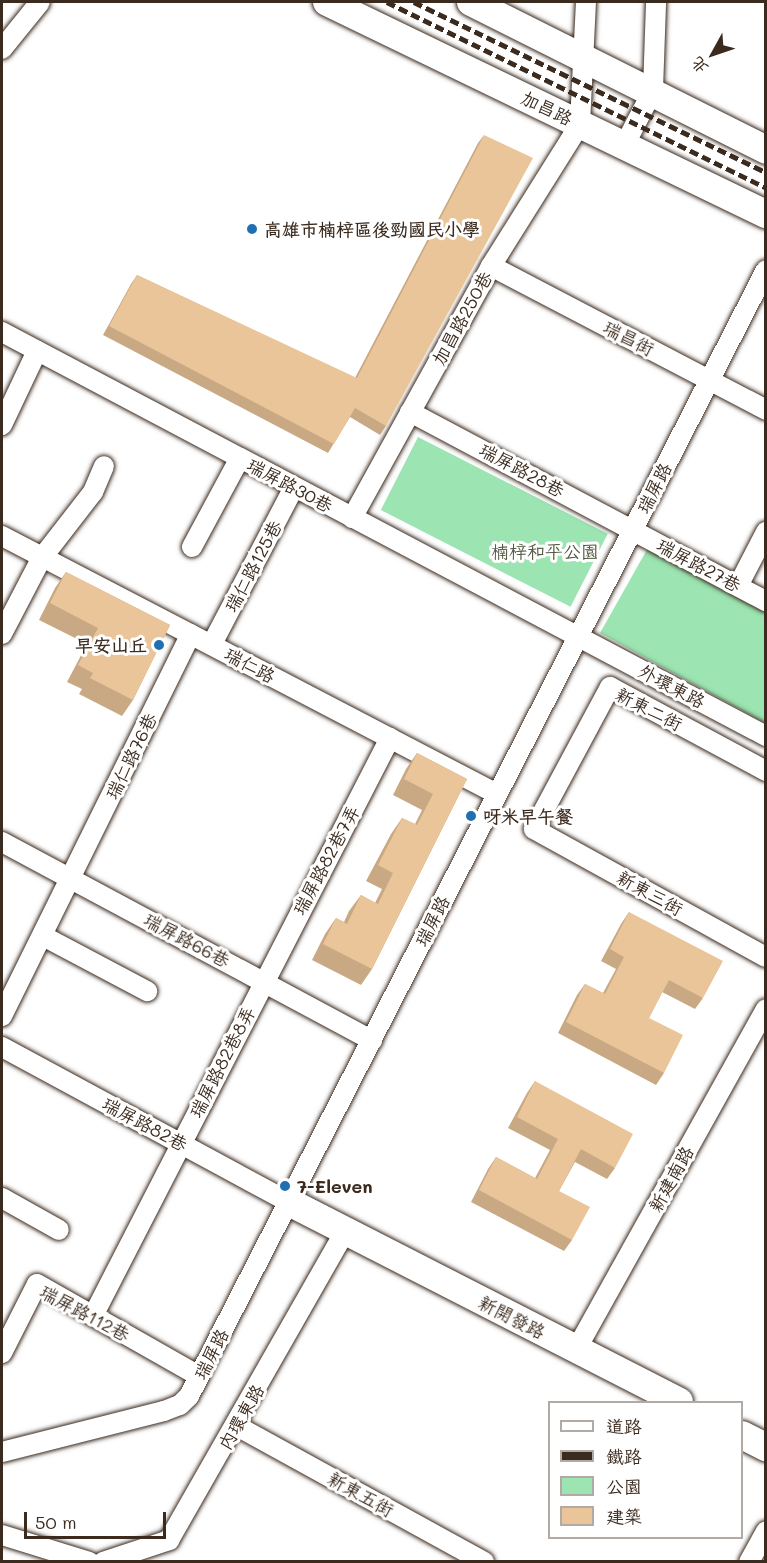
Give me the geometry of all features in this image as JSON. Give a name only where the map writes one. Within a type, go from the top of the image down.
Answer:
[{"type":"street","points":[[2,49],[40,2]]},
{"type":"street","name":"加昌路","points":[[327,2],[765,214]]},
{"type":"street","points":[[471,2],[653,90],[765,150]]},
{"type":"street","points":[[580,124],[581,55],[586,2]]},
{"type":"street","points":[[624,146],[653,90],[656,2]]},
{"type":"street","name":"加昌路250巷","points":[[352,518],[491,266],[580,124]]},
{"type":"street","name":"瑞昌街","points":[[491,266],[765,410]]},
{"type":"street","name":"瑞屏路","points":[[2,1452],[180,1405],[200,1376],[765,270]]},
{"type":"street","name":"瑞屏路30巷","points":[[2,332],[578,637]]},
{"type":"street","points":[[2,425],[37,351]]},
{"type":"street","name":"瑞屏路28巷","points":[[410,412],[633,529]]},
{"type":"street","points":[[192,547],[240,459]]},
{"type":"street","points":[[2,634],[41,559],[93,492],[104,466]]},
{"type":"street","name":"瑞仁路125巷","points":[[212,644],[294,487]]},
{"type":"street","name":"瑞屏路27巷","points":[[633,529],[765,600]]},
{"type":"street","points":[[738,586],[765,532]]},
{"type":"street","name":"瑞仁路","points":[[2,536],[41,559],[191,633],[497,794]]},
{"type":"street","name":"瑞仁路76巷","points":[[72,878],[191,633]]},
{"type":"street","name":"外環東路","points":[[578,637],[765,736]]},
{"type":"street","name":"新東二街","points":[[534,829],[610,687],[765,771]]},
{"type":"street","name":"瑞屏路82巷7弄","points":[[263,981],[390,738]]},
{"type":"street","name":"新東三街","points":[[534,829],[765,957]]},
{"type":"street","name":"瑞屏路66巷","points":[[2,842],[372,1040]]},
{"type":"street","points":[[2,1016],[72,878]]},
{"type":"street","points":[[43,936],[147,991]]},
{"type":"street","name":"瑞屏路82巷8弄","points":[[182,1144],[263,981]]},
{"type":"street","name":"新建南路","points":[[576,1350],[765,1009]]},
{"type":"street","name":"瑞屏路82巷","points":[[2,1047],[289,1202]]},
{"type":"street","points":[[93,1316],[182,1144]]},
{"type":"street","points":[[2,1198],[59,1230]]},
{"type":"street","name":"新開發路","points":[[289,1202],[677,1401]]},
{"type":"street","name":"內環東路","points":[[103,1562],[169,1540],[237,1426],[345,1232]]},
{"type":"street","name":"瑞屏路112巷","points":[[2,1353],[37,1284],[200,1376]]},
{"type":"street","name":"新東五街","points":[[237,1426],[484,1562]]},
{"type":"street","points":[[743,1436],[765,1447]]},
{"type":"street","points":[[749,1562],[765,1531]]},
{"type":"street","points":[[2,1535],[89,1562]]},
{"type":"green space","name":"楠梓和平公園","points":[[418,437],[608,534],[571,607],[381,510]]},
{"type":"green space","name":"楠梓和平公園","points":[[649,546],[765,611],[765,723],[600,633]]},
{"type":"building","points":[[484,135],[533,158],[386,426],[355,408],[334,444],[109,326],[137,275],[357,378]]},
{"type":"building","points":[[66,572],[170,625],[133,700],[90,678],[93,673],[78,665],[98,628],[50,603]]},
{"type":"building","points":[[417,753],[467,779],[372,969],[323,944],[336,918],[347,924],[361,895],[378,904],[393,873],[378,865],[402,818],[417,825],[433,794],[404,779]]},
{"type":"building","points":[[629,912],[723,961],[703,998],[669,980],[649,1018],[683,1035],[664,1073],[566,1022],[585,984],[605,994],[624,957],[610,949]]},
{"type":"building","points":[[535,1081],[633,1134],[615,1168],[581,1149],[559,1191],[590,1207],[572,1240],[479,1190],[496,1157],[537,1179],[558,1139],[517,1117]]},
{"type":"railway","points":[[387,2],[766,188]]},
{"type":"railway","points":[[414,2],[766,172]]},
{"type":"place","name":"高雄市楠梓區後勁國民小學","points":[[252,229]]},
{"type":"place","name":"早安山丘","points":[[159,645]]},
{"type":"place","name":"呀米早午餐","points":[[471,816]]},
{"type":"place","name":"7-Eleven","points":[[285,1186]]}]
